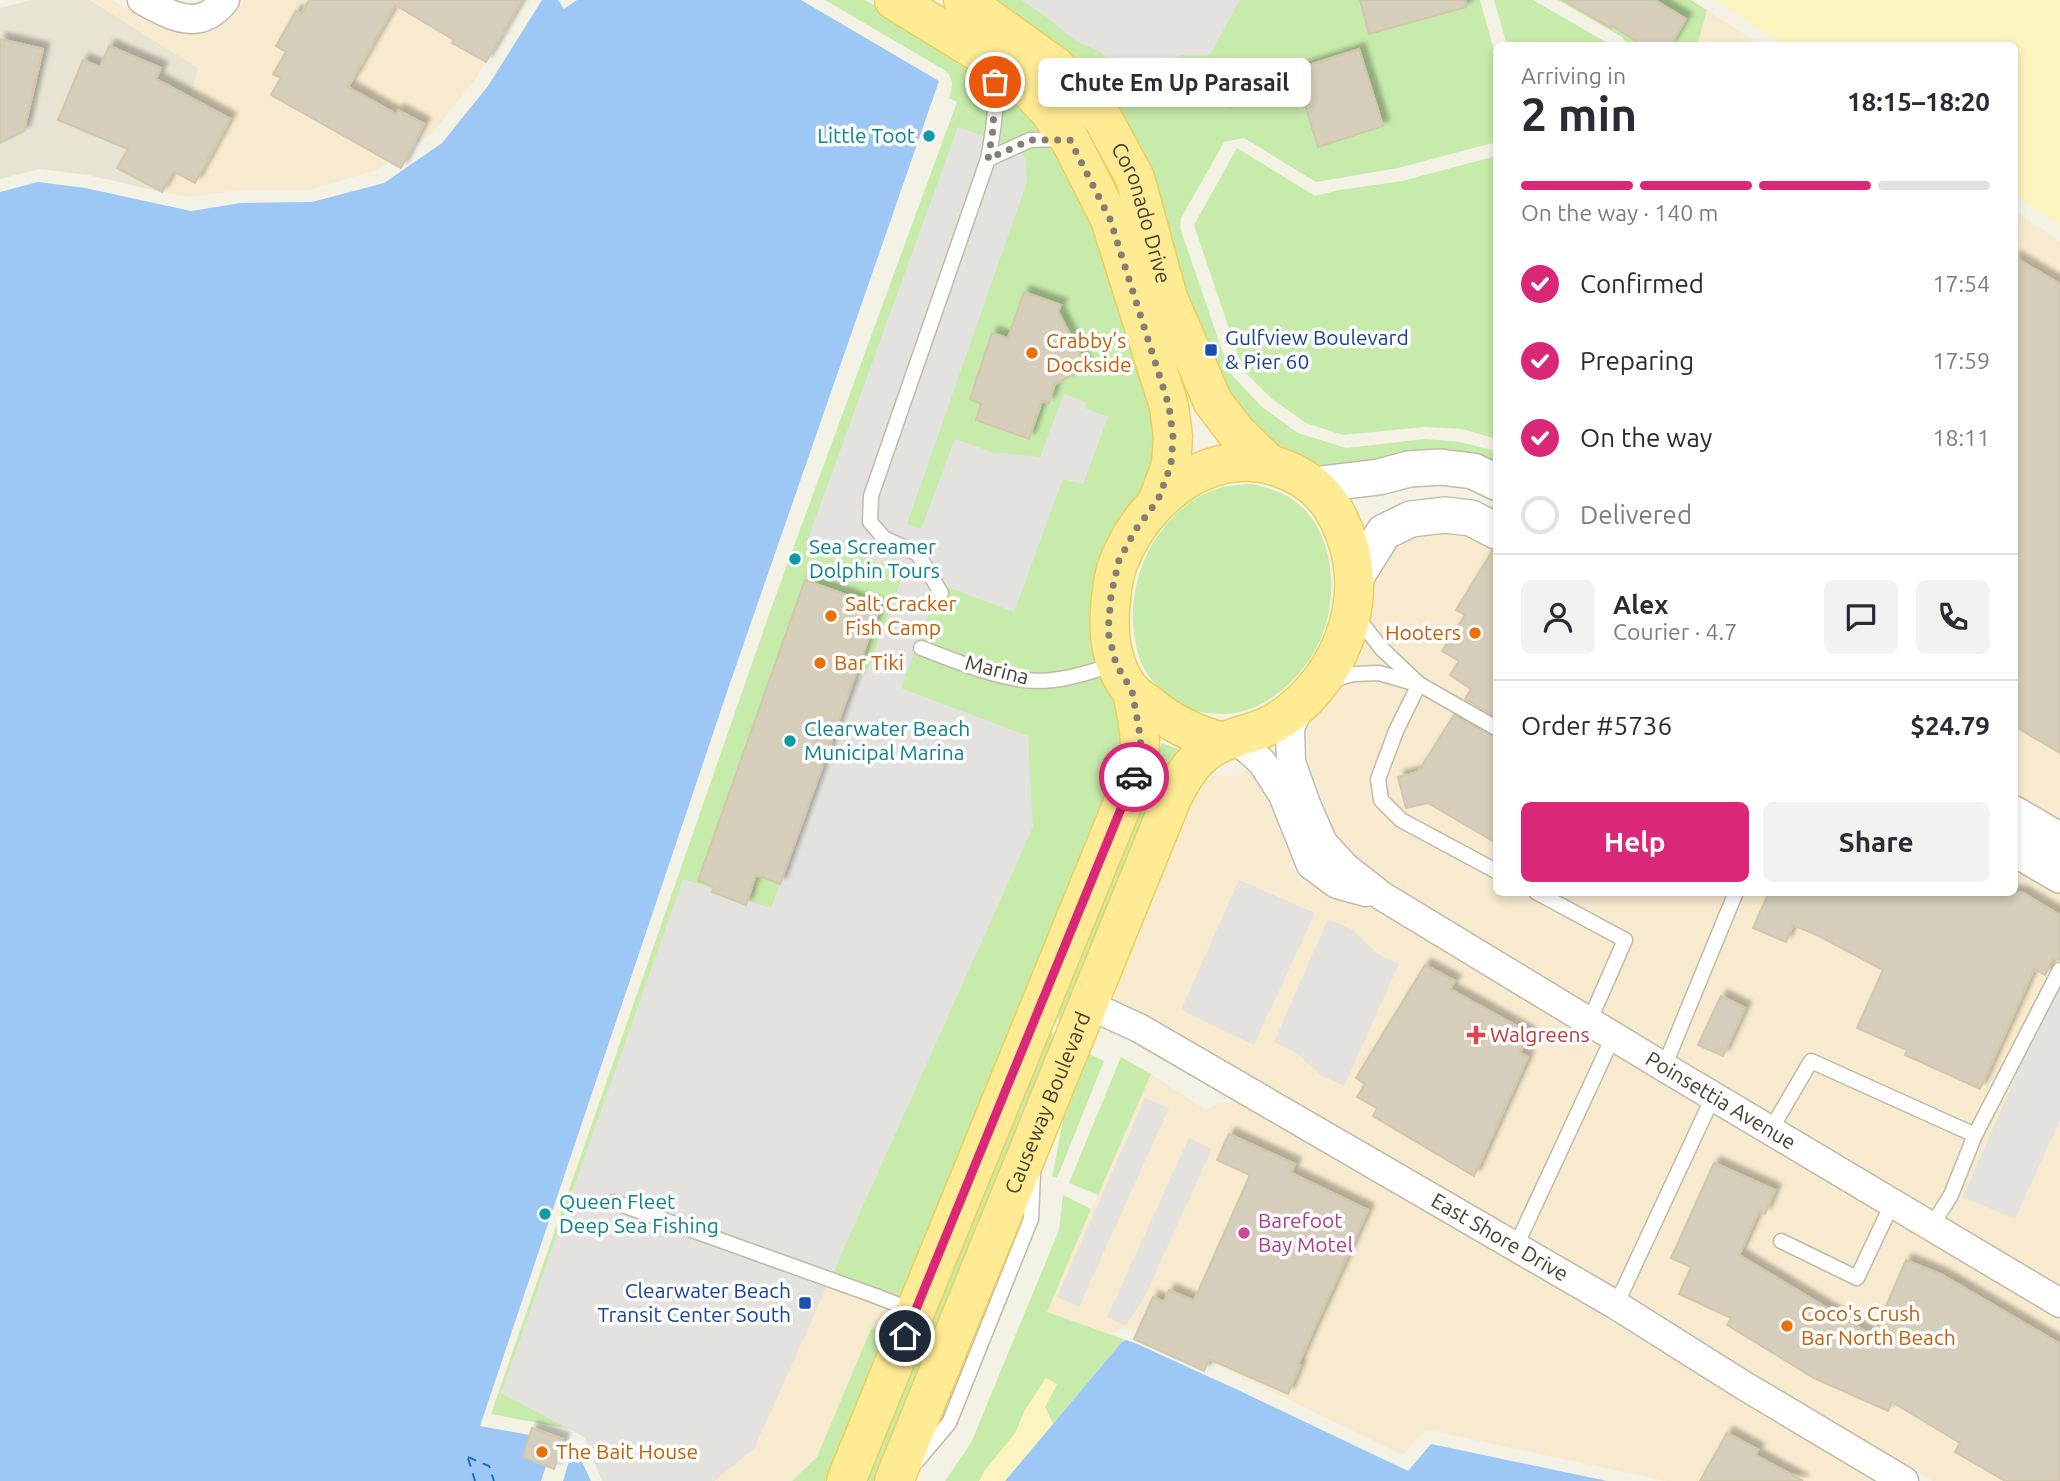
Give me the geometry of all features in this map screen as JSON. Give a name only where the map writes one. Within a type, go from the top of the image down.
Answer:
[{"type":"main road","name":"Coronado Drive","points":[[894,0],[1020,80],[1049,111],[1070,140],[1110,219],[1169,406],[1173,437],[1171,465],[1158,500]]},
{"type":"main road","name":"Coronado Drive","points":[[963,0],[1055,66],[1103,119],[1135,177],[1168,298],[1213,402],[1236,432],[1269,464]]},
{"type":"main road","points":[[846,1481],[1134,776],[1141,747],[1124,678],[1108,632],[1111,595],[1119,560],[1136,529],[1158,500],[1182,481],[1212,466],[1240,461],[1269,464],[1292,472],[1313,485],[1328,500],[1351,548],[1353,594],[1343,641],[1311,692]]},
{"type":"main road","points":[[1124,678],[1167,720],[1193,733],[1229,740]]},
{"type":"main road","name":"Causeway Boulevard","points":[[894,1481],[1172,799],[1186,772],[1202,754],[1278,721],[1311,692]]},
{"type":"street","points":[[142,0],[181,19],[202,18],[225,0]]},
{"type":"street","points":[[1313,485],[1379,477],[1409,468],[1440,467],[1473,471],[1493,481]]},
{"type":"street","points":[[1353,594],[1384,533],[1411,519],[1445,515],[1471,518],[1493,529]]},
{"type":"street","name":"Poinsettia Avenue","points":[[1311,692],[1290,729],[1291,761],[1323,843],[1345,866],[1382,897],[2060,1303]]},
{"type":"street","name":"Poinsettia Avenue","points":[[1229,740],[1262,762],[1283,795],[1311,865],[1337,884],[1382,897]]},
{"type":"street","points":[[2018,816],[2060,841]]},
{"type":"street","points":[[2018,850],[2060,875]]},
{"type":"street","name":"East Shore Drive","points":[[1088,1005],[1139,1028],[1516,1247],[1904,1481]]},
{"type":"lane","points":[[941,593],[918,554],[884,538],[870,522],[871,496],[988,159],[995,105],[995,82],[990,59]]},
{"type":"lane","points":[[988,159],[1030,140],[1070,140]]},
{"type":"lane","points":[[1353,594],[1365,630],[1382,649],[1419,684],[1493,727]]},
{"type":"lane","name":"Marina","points":[[921,648],[1026,681],[1082,674],[1124,678]]},
{"type":"lane","points":[[1311,692],[1353,674],[1379,673],[1419,684]]},
{"type":"lane","points":[[1419,684],[1378,779],[1381,800],[1401,820],[1493,869]]},
{"type":"lane","points":[[1543,896],[1625,940],[1589,1023]]},
{"type":"lane","points":[[1664,1068],[1734,896]]},
{"type":"lane","points":[[1931,1227],[1951,1195],[1975,1135],[2060,970]]},
{"type":"lane","points":[[1516,1247],[1613,1037]]},
{"type":"lane","points":[[1770,1131],[1811,1061],[1975,1135]]},
{"type":"lane","points":[[1616,1306],[1713,1097]]},
{"type":"lane","points":[[900,1481],[949,1423],[1031,1219],[1036,1136]]},
{"type":"lane","points":[[614,1202],[915,1312]]},
{"type":"lane","points":[[1781,1241],[1857,1278],[1892,1203]]},
{"type":"shaded area","points":[[32,0],[90,0],[198,68],[166,193],[88,175],[39,169],[0,179],[0,8]]},
{"type":"shaded area","points":[[90,0],[112,0],[156,25],[184,35],[213,31],[229,20],[245,0],[525,0],[476,78],[432,133],[377,170],[308,190],[239,190],[190,197],[166,193],[198,68]]},
{"type":"shaded area","points":[[1021,0],[1240,0],[1210,55],[1180,55],[1161,74],[1128,79],[1101,52],[1076,41]]},
{"type":"shaded area","points":[[1707,10],[1756,42],[1698,42]]},
{"type":"shaded area","points":[[958,127],[1020,149],[1026,160],[1027,182],[907,524],[921,529],[955,439],[992,452],[1040,457],[1064,394],[1086,402],[1085,408],[1108,417],[1083,484],[1063,479],[1014,612],[939,584],[901,688],[1028,736],[1033,827],[754,1449],[714,1481],[602,1481],[584,1437],[501,1393],[683,879],[771,908],[858,672],[866,675],[904,572],[809,536]]},
{"type":"shaded area","points":[[2018,214],[2060,241],[2060,824],[2018,798]]},
{"type":"shaded area","points":[[1446,531],[1466,533],[1493,547],[1493,896],[2018,896],[2018,868],[2060,892],[2060,1286],[1597,1010],[1401,890],[1401,886],[1389,883],[1337,836],[1308,760],[1307,733],[1317,713],[1326,706],[1371,584],[1397,544],[1418,534]]},
{"type":"shaded area","points":[[1247,768],[1268,801],[1292,861],[1288,867],[1297,873],[1301,884],[1309,882],[1334,899],[1375,910],[1384,918],[1386,916],[2060,1321],[2060,1481],[1933,1481],[1294,1101],[1147,1015],[1110,998],[1187,805],[1204,776],[1238,776]]},
{"type":"shaded area","points":[[1239,880],[1315,913],[1254,1045],[1181,1010]]},
{"type":"shaded area","points":[[1328,919],[1351,929],[1378,954],[1399,964],[1344,1086],[1321,1075],[1295,1052],[1274,1042]]},
{"type":"shaded area","points":[[2060,975],[2060,1120],[2015,1219],[1963,1197]]},
{"type":"shaded area","points":[[1151,1074],[1206,1110],[1219,1103],[1237,1102],[1283,1124],[1876,1481],[1666,1481],[1433,1431],[1423,1432],[1403,1455],[1140,1331],[1128,1328],[1110,1334],[1046,1312]]},
{"type":"shaded area","points":[[1145,1098],[1169,1108],[1079,1307],[1057,1297]]},
{"type":"shaded area","points":[[1189,1138],[1212,1149],[1144,1298],[1125,1326],[1107,1317]]},
{"type":"shaded area","points":[[732,1244],[900,1306],[828,1481],[638,1481]]},
{"type":"green space","points":[[825,0],[865,0],[981,71],[1037,119],[1094,223],[1153,408],[1155,460],[1144,490],[1135,497],[1137,500],[1094,657],[1116,699],[1123,730],[1118,782],[900,1306],[732,1244],[583,1434],[575,1430],[491,1414],[772,606],[957,102],[949,98],[952,83],[946,71]]},
{"type":"green space","points":[[990,0],[1480,0],[1493,47],[1493,143],[1398,168],[1316,182],[1244,138],[1224,142],[1181,218],[1180,228],[1230,373],[1262,407],[1298,433],[1346,448],[1425,439],[1460,442],[1493,450],[1493,466],[1374,462],[1318,469],[1276,450],[1227,395],[1183,294],[1151,175]]},
{"type":"green space","points":[[1494,0],[1533,0],[1606,42],[1506,42]]},
{"type":"green space","points":[[1558,0],[1691,0],[1707,10],[1698,42],[1626,42],[1622,37]]},
{"type":"green space","points":[[1237,148],[1315,196],[1402,181],[1493,157],[1493,438],[1462,429],[1424,427],[1343,435],[1306,423],[1272,399],[1243,370],[1194,225]]},
{"type":"green space","points":[[1253,484],[1292,499],[1308,513],[1319,530],[1327,550],[1331,572],[1328,615],[1322,636],[1305,666],[1273,697],[1247,710],[1233,713],[1198,711],[1178,703],[1162,690],[1149,677],[1140,661],[1133,618],[1139,574],[1159,533],[1191,502],[1221,488]]},
{"type":"green space","points":[[1162,743],[1181,750],[1064,1029],[1053,1012]]},
{"type":"green space","points":[[1047,1026],[1059,1044],[879,1481],[862,1481]]},
{"type":"green space","points":[[1089,1054],[1104,1061],[1057,1178],[1052,1177],[1067,1100]]},
{"type":"green space","points":[[1121,1057],[1151,1074],[1098,1195],[1069,1183]]},
{"type":"green space","points":[[1063,1195],[1091,1209],[1047,1312],[1126,1340],[1053,1424],[1045,1407],[1057,1384],[1025,1410],[1016,1432],[979,1481],[945,1481],[971,1443],[1059,1230]]},
{"type":"green space","points":[[877,1328],[883,1341],[880,1358],[828,1481],[792,1481],[817,1457],[871,1329]]},
{"type":"sand","points":[[1715,0],[2060,0],[2060,225],[2018,198],[2018,42],[1780,42]]},
{"type":"sand","points":[[1046,1378],[1057,1384],[1045,1407],[1053,1424],[1005,1481],[979,1481],[1016,1432],[1025,1410]]},
{"type":"water","points":[[542,0],[558,0],[564,9],[577,0],[801,0],[939,81],[729,686],[480,1426],[573,1443],[591,1481],[0,1481],[0,192],[38,182],[85,188],[191,211],[241,203],[312,202],[384,183],[442,143],[488,86]]},
{"type":"water","points":[[1126,1340],[1408,1471],[1431,1444],[1607,1481],[1005,1481]]},
{"type":"pier","points":[[555,1439],[573,1448],[563,1481],[541,1481]]},
{"type":"building","points":[[309,0],[522,0],[486,62],[395,5],[348,87],[396,114],[398,110],[424,124],[401,168],[271,95],[281,78],[273,74],[286,52],[276,46],[296,11],[301,14]]},
{"type":"building","points":[[1360,0],[1465,0],[1466,7],[1369,34]]},
{"type":"building","points":[[1563,0],[1655,0],[1686,19],[1672,42],[1638,42],[1612,26],[1611,28]]},
{"type":"building","points":[[0,39],[43,49],[24,131],[0,143]]},
{"type":"building","points":[[109,46],[161,68],[156,79],[230,119],[195,183],[173,171],[162,192],[117,168],[128,149],[58,120],[83,60],[100,67]]},
{"type":"building","points":[[1359,49],[1383,126],[1318,147],[1294,70]]},
{"type":"building","points":[[1221,69],[1244,81],[1230,107],[1207,94]]},
{"type":"building","points":[[2018,259],[2060,284],[2060,753],[2018,728]]},
{"type":"building","name":"Crabby’s Dockside","points":[[1024,292],[1061,305],[1058,311],[1087,368],[1055,384],[1049,403],[1042,401],[1029,439],[976,420],[981,404],[970,399],[992,333],[1008,338]]},
{"type":"building","name":"Hooters","points":[[1493,550],[1493,715],[1465,699],[1471,689],[1450,675],[1459,661],[1442,651],[1465,615],[1456,610]]},
{"type":"building","name":"Clearwater Beach Municipal Marina","points":[[805,580],[880,607],[780,884],[756,875],[746,905],[712,892],[714,887],[698,881]]},
{"type":"building","points":[[1454,715],[1493,736],[1493,841],[1428,803],[1406,808],[1398,777],[1418,772]]},
{"type":"building","points":[[2018,892],[2021,892],[2060,915],[2060,960],[2053,958],[2045,975],[2034,969],[1980,1089],[1905,1055],[1907,1050],[1857,1028],[1883,970],[1793,925],[1786,942],[1753,928],[1767,896],[2018,896]]},
{"type":"building","name":"Walgreens","points":[[1425,965],[1455,981],[1450,989],[1529,1033],[1520,1053],[1528,1057],[1474,1176],[1373,1116],[1377,1108],[1357,1097],[1365,1084],[1356,1078]]},
{"type":"building","points":[[1721,996],[1745,1008],[1723,1056],[1698,1045]]},
{"type":"building","points":[[1229,1134],[1295,1164],[1291,1173],[1368,1210],[1298,1364],[1300,1365],[1288,1394],[1209,1359],[1204,1371],[1134,1339],[1153,1297],[1164,1302],[1169,1290],[1194,1301],[1250,1175],[1217,1160]]},
{"type":"building","points":[[1714,1163],[1775,1190],[1765,1214],[1759,1211],[1739,1255],[1873,1336],[1906,1260],[1942,1275],[2060,1344],[2060,1481],[2005,1481],[1955,1452],[1960,1443],[1892,1402],[1888,1411],[1814,1378],[1727,1325],[1731,1318],[1679,1294],[1691,1267],[1671,1258]]},
{"type":"building","points":[[532,1428],[563,1439],[554,1469],[523,1457]]},
{"type":"building","points":[[1727,1433],[1758,1450],[1755,1455],[1803,1481],[1700,1481]]},
{"type":"ferry route","points":[[468,1457],[489,1466],[494,1481]]},
{"type":"ferry route","points":[[468,1458],[475,1481]]},
{"type":"way so far","points":[[995,82],[993,130],[988,159],[1030,140],[1070,140],[1110,219],[1169,406],[1173,437],[1171,465],[1158,500],[1136,529],[1119,560],[1111,595],[1108,632],[1116,664],[1132,691],[1139,729],[1141,747],[1134,777]]},
{"type":"place","name":"Chute Em Up Parasail","points":[[995,82]]},
{"type":"place","name":"Little Toot","points":[[929,136]]},
{"type":"place","name":"Gulfview Boulevard & Pier 60","points":[[1211,350]]},
{"type":"place","name":"Crabby’s Dockside","points":[[1032,353]]},
{"type":"place","name":"Sea Screamer Dolphin Tours","points":[[795,559]]},
{"type":"place","name":"Salt Cracker Fish Camp","points":[[831,616]]},
{"type":"place","name":"Hooters","points":[[1475,633]]},
{"type":"place","name":"Bar Tiki","points":[[820,663]]},
{"type":"place","name":"Clearwater Beach Municipal Marina","points":[[790,741]]},
{"type":"place","name":"Walgreens","points":[[1476,1035]]},
{"type":"place","name":"Queen Fleet Deep Sea Fishing","points":[[545,1214]]},
{"type":"place","name":"Barefoot Bay Motel","points":[[1244,1233]]},
{"type":"place","name":"Clearwater Beach Transit Center South","points":[[805,1303]]},
{"type":"place","name":"Coco's Crush Bar North Beach","points":[[1787,1326]]},
{"type":"place","name":"The Bait House","points":[[542,1452]]},
{"type":"route","points":[[905,1336],[1134,777]]}]
